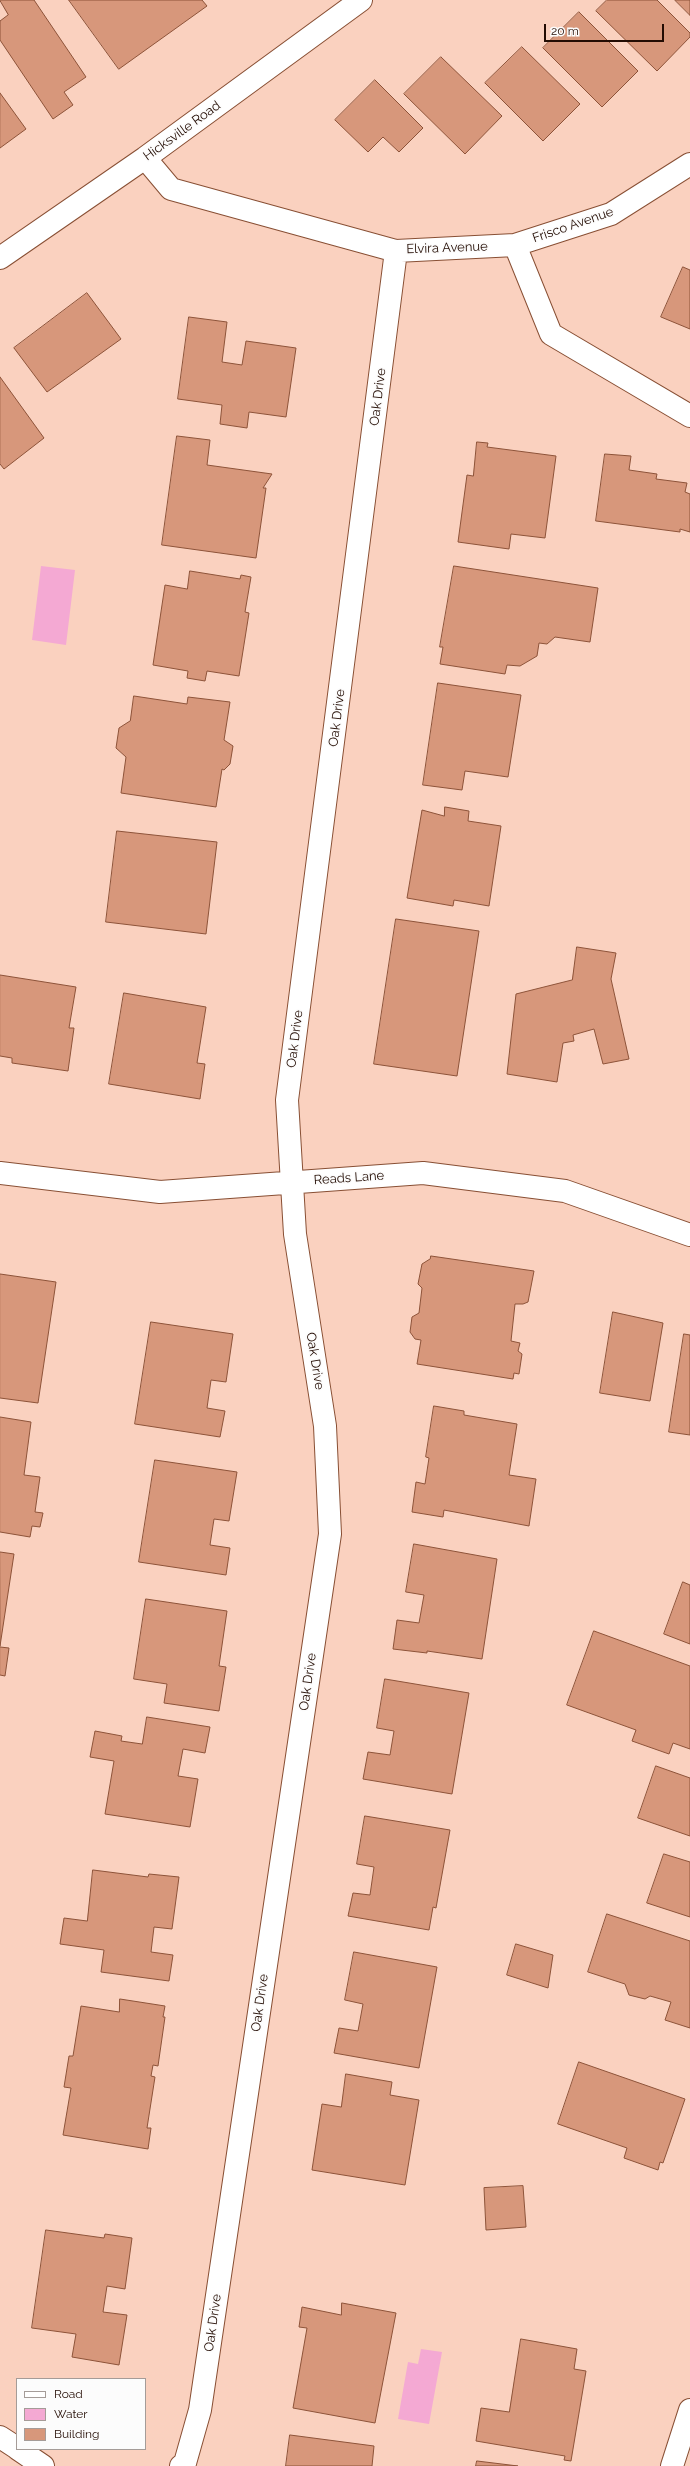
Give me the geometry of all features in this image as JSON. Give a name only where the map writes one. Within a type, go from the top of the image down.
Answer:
[{"type":"street","name":"Hicksville Road","points":[[0,258],[145,158],[361,0]]},
{"type":"street","name":"Elvira Avenue","points":[[145,158],[171,189],[396,250],[515,245]]},
{"type":"street","name":"Frisco Avenue","points":[[515,245],[611,214],[690,164]]},
{"type":"street","points":[[515,245],[551,334],[690,416]]},
{"type":"street","name":"Oak Drive","points":[[181,2466],[185,2463],[200,2410],[330,1534],[325,1426],[299,1260],[287,1100],[396,250]]},
{"type":"street","name":"Reads Lane","points":[[0,1173],[160,1192],[423,1173],[565,1191],[690,1235]]},
{"type":"street","points":[[672,2466],[690,2410]]},
{"type":"street","points":[[0,2437],[16,2448]]},
{"type":"street","points":[[19,2450],[43,2466]]},
{"type":"water","points":[[41,566],[75,570],[66,645],[32,640]]},
{"type":"water","points":[[421,2349],[442,2352],[429,2424],[398,2419],[408,2362],[418,2364]]},
{"type":"building","points":[[0,0],[34,0],[86,77],[64,92],[73,105],[53,119],[0,40],[0,21],[8,15]]},
{"type":"building","points":[[69,0],[202,0],[207,6],[119,69]]},
{"type":"building","points":[[607,0],[657,0],[690,33],[690,37],[657,71],[596,11]]},
{"type":"building","points":[[675,0],[690,0],[690,15]]},
{"type":"building","points":[[579,12],[638,71],[602,107],[543,48]]},
{"type":"building","points":[[522,47],[580,104],[543,141],[485,83]]},
{"type":"building","points":[[441,57],[502,116],[465,154],[404,94]]},
{"type":"building","points":[[375,80],[423,128],[399,152],[383,137],[368,152],[335,120]]},
{"type":"building","points":[[0,93],[26,129],[0,148]]},
{"type":"building","points":[[683,267],[690,270],[690,329],[661,317]]},
{"type":"building","points":[[87,293],[121,339],[47,392],[14,348]]},
{"type":"building","points":[[189,317],[227,322],[222,362],[242,365],[246,341],[296,348],[286,417],[249,412],[247,428],[220,424],[222,405],[178,399]]},
{"type":"building","points":[[0,377],[44,438],[4,469],[0,464]]},
{"type":"building","points":[[177,436],[210,440],[207,465],[272,474],[263,488],[266,488],[256,558],[162,545]]},
{"type":"building","points":[[477,442],[488,443],[487,447],[556,456],[545,538],[511,534],[509,549],[458,542],[467,475],[473,476]]},
{"type":"building","points":[[605,454],[631,456],[629,470],[657,474],[656,479],[687,483],[685,492],[690,494],[690,532],[680,529],[680,532],[596,521]]},
{"type":"building","points":[[454,566],[598,588],[590,642],[555,637],[547,644],[539,643],[537,656],[520,666],[507,665],[505,674],[440,664],[443,647],[440,647]]},
{"type":"building","points":[[190,571],[240,579],[241,575],[251,577],[245,612],[249,613],[239,676],[207,671],[205,681],[187,678],[188,671],[153,665],[165,585],[187,589]]},
{"type":"building","points":[[438,683],[521,695],[508,777],[465,771],[462,790],[423,785]]},
{"type":"building","points":[[134,696],[187,704],[188,697],[230,702],[224,740],[233,746],[230,764],[224,770],[222,769],[216,807],[121,793],[126,757],[116,748],[119,728],[130,721]]},
{"type":"building","points":[[445,807],[469,811],[468,821],[501,826],[489,906],[454,900],[453,906],[407,898],[422,810],[444,816]]},
{"type":"building","points":[[117,831],[217,842],[206,934],[106,922]]},
{"type":"building","points":[[396,919],[479,931],[457,1076],[374,1064]]},
{"type":"building","points":[[577,947],[616,953],[611,979],[629,1059],[603,1064],[594,1029],[573,1035],[574,1041],[563,1043],[557,1082],[507,1074],[516,994],[572,980]]},
{"type":"building","points":[[0,975],[76,987],[69,1028],[74,1028],[68,1071],[12,1063],[12,1058],[0,1056]]},
{"type":"building","points":[[124,993],[206,1007],[197,1063],[205,1064],[200,1099],[109,1084]]},
{"type":"building","points":[[431,1256],[534,1271],[528,1302],[523,1304],[515,1304],[511,1341],[520,1343],[518,1351],[522,1354],[519,1374],[514,1373],[513,1379],[417,1364],[421,1340],[415,1339],[410,1332],[412,1317],[419,1313],[422,1288],[418,1284],[422,1264],[430,1259]]},
{"type":"building","points":[[0,1274],[56,1282],[38,1403],[0,1398]]},
{"type":"building","points":[[613,1312],[663,1323],[650,1401],[600,1393]]},
{"type":"building","points":[[151,1322],[233,1334],[226,1382],[211,1380],[207,1408],[225,1411],[220,1437],[135,1424]]},
{"type":"building","points":[[684,1334],[690,1335],[690,1435],[669,1432]]},
{"type":"building","points":[[434,1406],[464,1411],[464,1415],[517,1424],[509,1475],[536,1479],[529,1526],[444,1510],[443,1517],[412,1512],[416,1482],[425,1484],[429,1458],[426,1457]]},
{"type":"building","points":[[0,1417],[31,1422],[24,1475],[40,1477],[35,1512],[43,1513],[40,1527],[32,1526],[30,1537],[0,1532]]},
{"type":"building","points":[[155,1460],[237,1472],[229,1521],[214,1519],[210,1545],[230,1548],[226,1575],[139,1562]]},
{"type":"building","points":[[414,1544],[497,1559],[482,1659],[427,1651],[427,1653],[393,1649],[397,1620],[419,1623],[424,1595],[406,1592]]},
{"type":"building","points":[[0,1552],[14,1554],[0,1646]]},
{"type":"building","points":[[683,1582],[690,1585],[690,1644],[664,1634]]},
{"type":"building","points":[[146,1599],[227,1611],[219,1666],[226,1667],[219,1711],[164,1703],[167,1684],[134,1679]]},
{"type":"building","points":[[594,1631],[690,1666],[690,1749],[673,1743],[669,1754],[632,1741],[636,1730],[567,1705]]},
{"type":"building","points":[[0,1647],[9,1648],[5,1676],[0,1675]]},
{"type":"building","points":[[385,1679],[469,1693],[452,1794],[363,1779],[368,1752],[390,1755],[394,1731],[377,1728]]},
{"type":"building","points":[[147,1717],[210,1727],[205,1753],[183,1749],[178,1776],[198,1779],[190,1827],[105,1814],[114,1761],[90,1757],[95,1731],[122,1736],[121,1741],[142,1744]]},
{"type":"building","points":[[656,1766],[690,1778],[690,1836],[638,1818]]},
{"type":"building","points":[[365,1816],[450,1830],[436,1908],[433,1907],[429,1930],[348,1916],[353,1893],[370,1895],[374,1867],[357,1864]]},
{"type":"building","points":[[664,1854],[690,1862],[690,1917],[647,1903]]},
{"type":"building","points":[[93,1870],[148,1877],[149,1874],[179,1877],[172,1929],[154,1927],[151,1952],[173,1955],[169,1981],[101,1972],[104,1950],[60,1944],[64,1918],[87,1921]]},
{"type":"building","points":[[607,1914],[690,1941],[690,2028],[665,2020],[671,2002],[650,1996],[645,1999],[629,1995],[625,1984],[588,1972]]},
{"type":"building","points":[[516,1944],[553,1955],[548,1988],[507,1975]]},
{"type":"building","points":[[354,1952],[437,1967],[419,2068],[334,2053],[339,2028],[358,2031],[363,2004],[345,2000]]},
{"type":"building","points":[[120,1999],[165,2006],[163,2017],[165,2017],[158,2066],[153,2065],[151,2076],[155,2077],[147,2128],[151,2128],[148,2149],[63,2135],[71,2088],[64,2087],[69,2056],[73,2056],[81,2006],[119,2012]]},
{"type":"building","points":[[579,2062],[685,2099],[663,2163],[660,2162],[658,2170],[624,2158],[627,2148],[558,2124]]},
{"type":"building","points":[[346,2074],[392,2082],[390,2095],[419,2100],[405,2185],[312,2170],[322,2104],[341,2107]]},
{"type":"building","points":[[523,2186],[526,2227],[486,2230],[484,2188]]},
{"type":"building","points":[[46,2230],[104,2238],[105,2234],[132,2238],[125,2289],[107,2286],[103,2312],[127,2315],[119,2365],[72,2357],[76,2334],[32,2328]]},
{"type":"building","points":[[342,2303],[396,2313],[375,2423],[293,2408],[307,2328],[299,2327],[302,2307],[341,2315]]},
{"type":"building","points":[[521,2339],[577,2349],[574,2369],[586,2371],[571,2461],[564,2460],[565,2456],[476,2441],[481,2408],[509,2412]]},
{"type":"building","points":[[290,2435],[374,2446],[372,2466],[286,2466]]},
{"type":"building","points":[[477,2461],[518,2466],[476,2466]]}]
